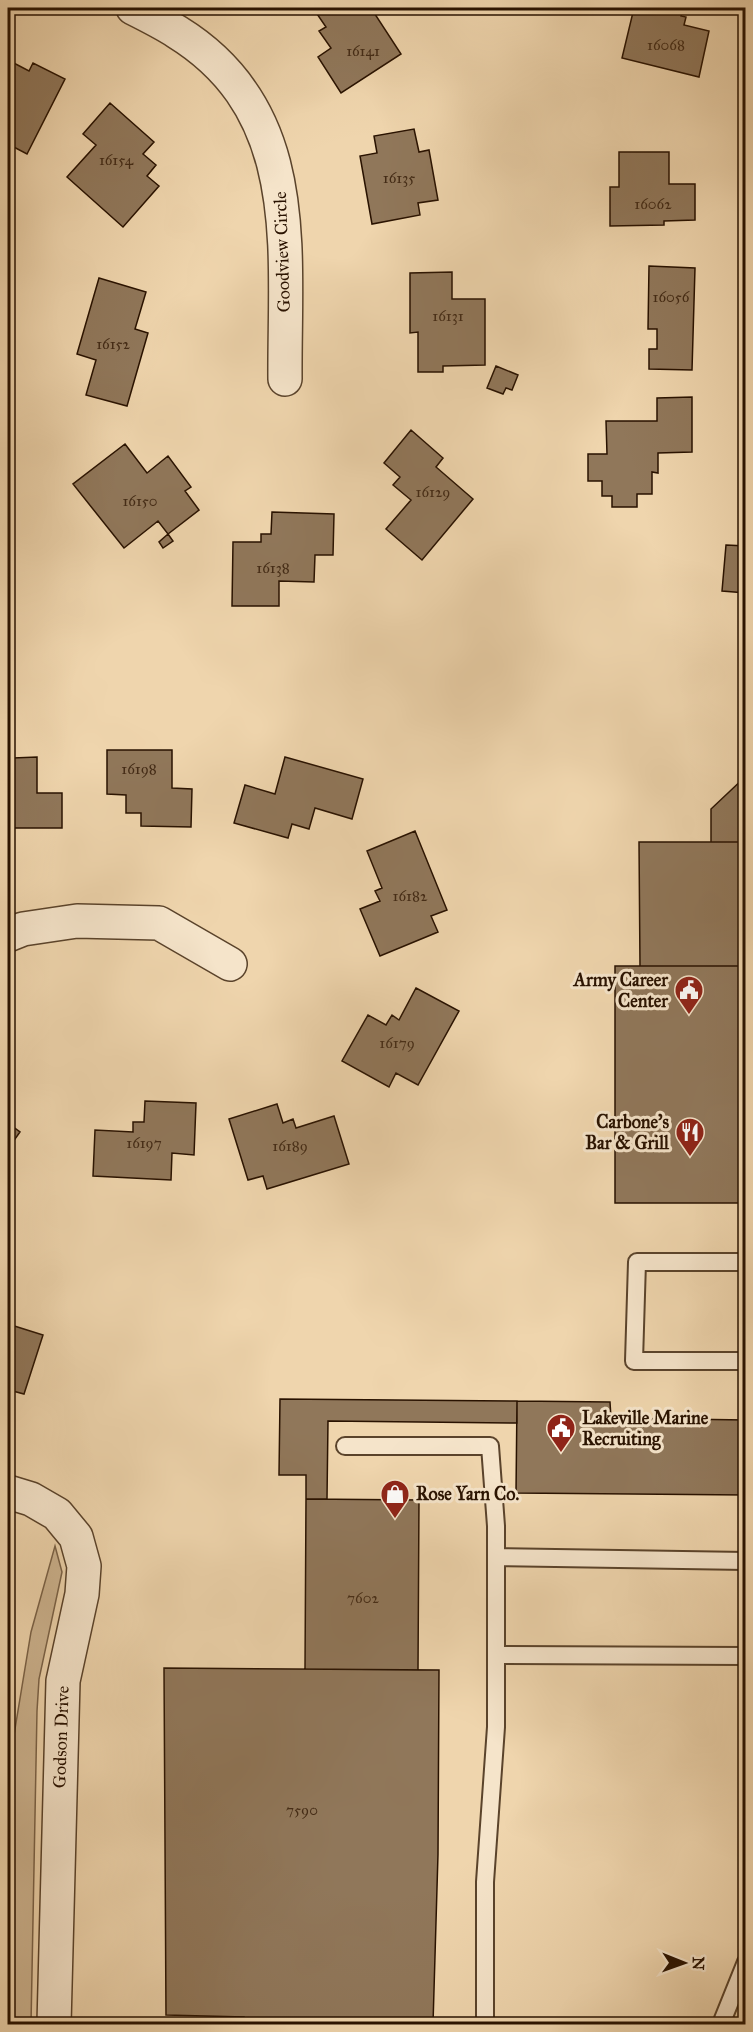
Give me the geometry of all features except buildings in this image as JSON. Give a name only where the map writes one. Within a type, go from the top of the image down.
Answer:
[{"type":"street","name":"Goodview Circle","points":[[133,8],[178,32],[202,50],[227,74],[264,130],[281,186],[284,214],[285,379]]},
{"type":"street","points":[[8,935],[24,929],[77,921],[159,923],[230,964]]},
{"type":"street","name":"Godson Drive","points":[[8,1492],[31,1499],[57,1514],[75,1537],[84,1566],[82,1594],[63,1681],[54,2025]]},
{"type":"lane","points":[[746,1262],[637,1262],[634,1361],[746,1361]]},
{"type":"lane","points":[[345,1446],[490,1446],[496,1557],[496,1728],[485,1882],[485,2025]]},
{"type":"lane","points":[[496,1557],[746,1561]]},
{"type":"lane","points":[[496,1655],[746,1656]]},
{"type":"lane","points":[[721,2025],[746,1962]]},
{"type":"shaded area","points":[[55,1546],[62,1572],[39,1679],[37,1711],[31,2024],[8,2024],[12,1747],[31,1632]]},
{"type":"place","name":"Army Career Center","points":[[689,1016]]},
{"type":"place","name":"Carbone's Bar & Grill","points":[[690,1158]]},
{"type":"place","name":"Lakeville Marine Recruiting","points":[[561,1454]]},
{"type":"place","name":"Rose Yarn Co.","points":[[395,1520]]}]
